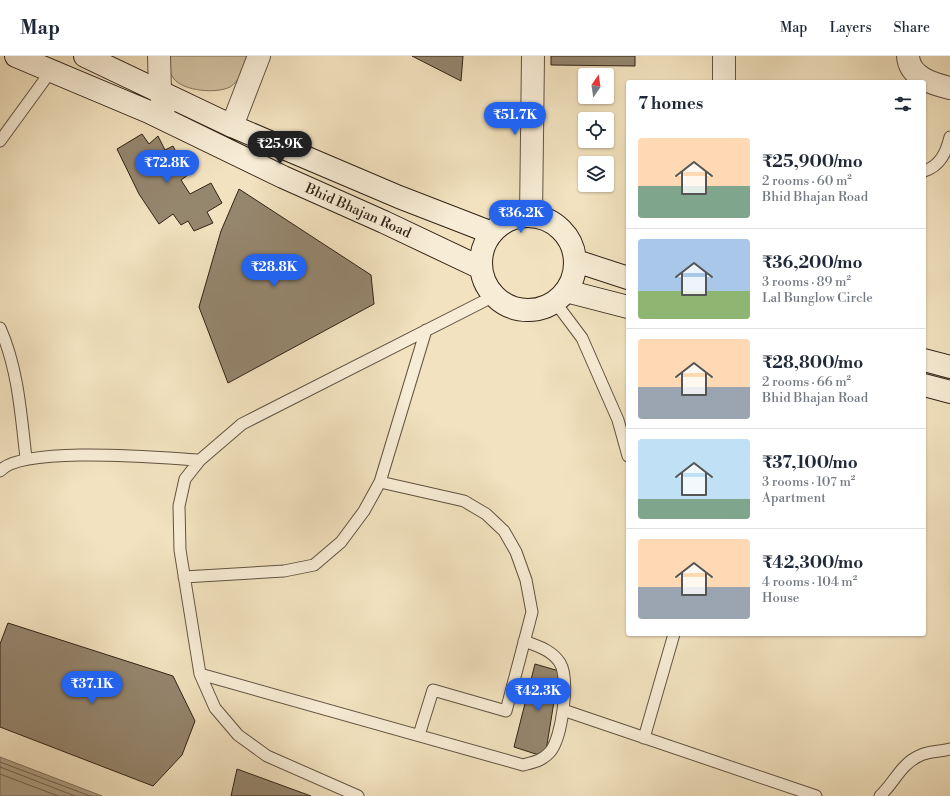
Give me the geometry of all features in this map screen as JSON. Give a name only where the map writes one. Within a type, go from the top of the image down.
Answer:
[{"type":"main road","name":"Bhid Bhajan Road","points":[[16,56],[166,121],[283,177],[384,222],[481,268]]},
{"type":"main road","name":"Bhid Bhajan Road","points":[[85,56],[160,90],[232,126],[398,197],[492,233]]},
{"type":"main road","points":[[159,56],[160,90],[166,121]]},
{"type":"main road","points":[[232,126],[259,56]]},
{"type":"main road","points":[[531,216],[534,56]]},
{"type":"main road","points":[[724,56],[724,80]]},
{"type":"main road","points":[[908,56],[912,69],[922,79],[925,80]]},
{"type":"main road","points":[[926,80],[950,88]]},
{"type":"main road","points":[[523,216],[538,216],[552,221],[563,231],[572,245],[576,261],[574,277],[560,297],[540,309],[523,310],[507,305],[494,296],[485,282],[481,268],[482,253],[487,239],[492,233],[496,228],[508,220],[523,216]]},
{"type":"main road","points":[[576,261],[626,277]]},
{"type":"main road","points":[[560,297],[626,307]]},
{"type":"main road","points":[[926,361],[950,367]]},
{"type":"main road","points":[[926,386],[950,392]]},
{"type":"lane","points":[[0,141],[51,71]]},
{"type":"lane","points":[[926,170],[935,168],[946,152],[950,137]]},
{"type":"lane","points":[[358,796],[267,756],[238,735],[215,708],[200,674],[180,550],[179,506],[186,480],[200,460],[242,424],[494,296]]},
{"type":"lane","points":[[560,297],[582,338],[618,420],[626,449]]},
{"type":"lane","points":[[0,328],[6,342],[18,393],[26,458]]},
{"type":"lane","points":[[184,577],[284,571],[314,565],[341,542],[364,511],[380,482],[426,330]]},
{"type":"lane","points":[[0,471],[3,467],[26,458],[65,455],[200,460]]},
{"type":"lane","points":[[380,482],[464,501],[486,514],[504,531],[516,552],[526,580],[532,612],[506,711],[433,690],[419,735]]},
{"type":"lane","points":[[644,738],[673,636]]},
{"type":"lane","points":[[200,674],[523,765],[541,760],[551,750],[563,710],[566,682],[560,663],[545,649],[524,641]]},
{"type":"lane","points":[[563,710],[816,796]]},
{"type":"lane","points":[[880,796],[889,789],[903,767],[920,755],[950,749]]},
{"type":"shaded area","points":[[164,56],[250,56],[242,73],[234,84],[224,89],[209,91],[192,89],[179,83],[171,74]]},
{"type":"water","points":[[0,757],[102,796],[0,796]]},
{"type":"building","points":[[412,56],[463,56],[461,81]]},
{"type":"building","points":[[551,56],[635,56],[635,66],[551,65]]},
{"type":"building","points":[[142,134],[149,144],[158,136],[165,150],[173,146],[188,175],[181,180],[190,194],[211,183],[222,203],[207,212],[213,223],[194,231],[188,221],[181,225],[173,214],[159,224],[139,194],[117,149]]},
{"type":"building","points":[[239,189],[371,275],[374,304],[228,383],[199,307],[221,231]]},
{"type":"building","points":[[8,623],[173,676],[195,721],[182,755],[153,786],[0,727],[0,644]]},
{"type":"building","points":[[535,664],[559,671],[545,757],[514,747]]},
{"type":"building","points":[[237,769],[311,796],[231,796]]}]
